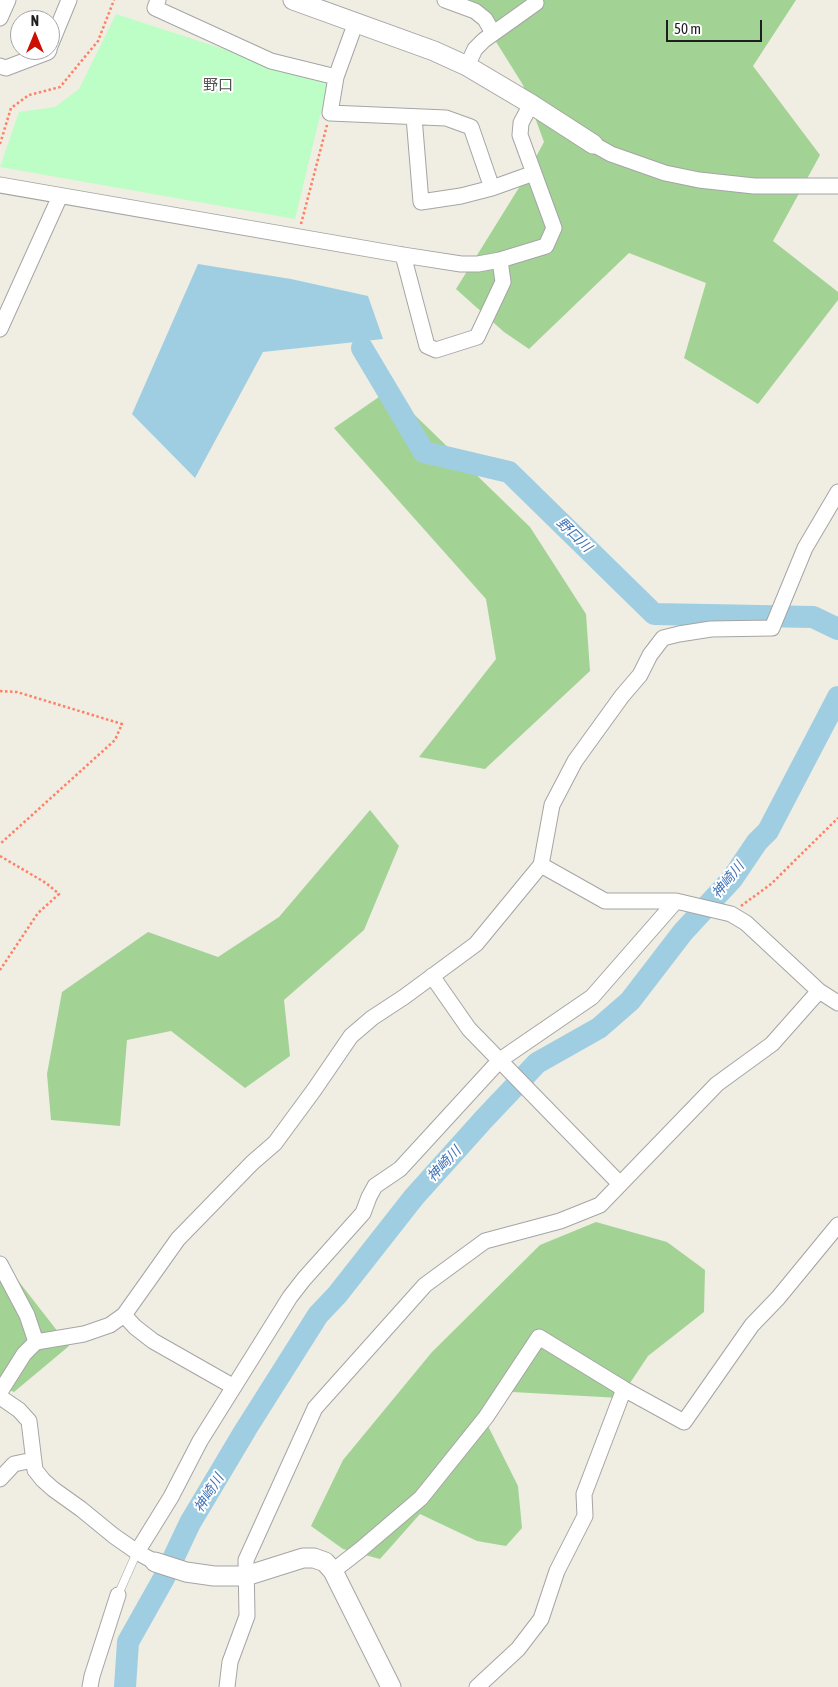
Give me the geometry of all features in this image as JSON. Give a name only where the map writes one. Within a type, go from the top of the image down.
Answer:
[{"type":"street","points":[[0,18],[8,0]]},
{"type":"street","points":[[60,22],[69,0]]},
{"type":"street","points":[[158,0],[155,8],[271,60],[336,77]]},
{"type":"street","points":[[294,0],[434,51],[467,66],[611,154],[664,172],[699,180],[754,186],[838,186]]},
{"type":"street","points":[[445,0],[475,11],[484,19],[492,33]]},
{"type":"street","points":[[467,66],[476,49],[492,33],[536,3]]},
{"type":"street","points":[[356,22],[336,77],[330,113],[446,118],[471,127],[492,188]]},
{"type":"street","points":[[0,66],[6,68],[27,60]]},
{"type":"street","points":[[0,186],[403,255],[460,264],[478,264],[500,260],[546,246],[554,228],[520,135],[521,123],[531,104]]},
{"type":"street","points":[[414,117],[421,202],[460,196],[492,188],[534,173]]},
{"type":"street","points":[[0,329],[6,301],[60,196]]},
{"type":"street","points":[[403,255],[427,346],[436,350],[476,337],[503,282],[500,260]]},
{"type":"street","points":[[0,1392],[24,1354],[36,1342],[84,1334],[110,1325],[124,1315],[178,1239],[252,1163],[275,1143],[351,1036],[372,1018],[476,944],[541,865],[552,805],[574,761],[640,675],[650,655],[663,638],[703,630],[772,628],[805,548],[838,492]]},
{"type":"street","points":[[541,865],[606,901],[676,901],[730,914],[746,923],[819,991],[838,1003]]},
{"type":"street","points":[[137,1552],[171,1497],[200,1441],[290,1298],[304,1279],[363,1213],[375,1186],[400,1169],[500,1060],[592,997],[676,901]]},
{"type":"street","points":[[432,976],[469,1029],[620,1184]]},
{"type":"street","points":[[227,1687],[230,1662],[247,1616],[246,1560],[248,1553],[315,1408],[425,1285],[485,1240],[560,1221],[600,1205],[717,1084],[772,1044],[819,991]]},
{"type":"street","points":[[333,1571],[421,1498],[486,1416],[539,1337],[624,1389],[684,1422],[752,1325],[778,1298],[838,1225]]},
{"type":"street","points":[[0,1264],[27,1315],[36,1342]]},
{"type":"street","points":[[124,1315],[135,1327],[153,1341],[234,1388]]},
{"type":"street","points":[[478,1687],[518,1649],[541,1619],[557,1571],[585,1516],[584,1494],[624,1389]]},
{"type":"street","points":[[0,1397],[19,1410],[29,1421],[35,1470],[52,1490],[81,1509],[137,1552],[155,1562],[186,1572],[214,1576],[246,1576],[303,1558],[314,1558],[325,1562],[333,1571],[391,1687]]},
{"type":"street","points":[[0,1479],[14,1464],[33,1460]]},
{"type":"street","points":[[90,1687],[118,1595]]},
{"type":"lane","points":[[118,1595],[137,1552]]},
{"type":"path","points":[[0,144],[11,108],[29,95],[60,87],[98,41],[114,0]]},
{"type":"path","points":[[300,226],[330,113]]},
{"type":"path","points":[[0,691],[18,692],[122,724],[115,740],[0,844]]},
{"type":"path","points":[[730,914],[771,884],[838,818]]},
{"type":"path","points":[[0,856],[46,883],[59,894],[38,913],[0,970]]},
{"type":"green space","points":[[470,0],[796,0],[753,66],[820,155],[773,241],[838,292],[838,300],[758,404],[684,358],[706,283],[629,253],[529,349],[504,332],[456,289],[520,186],[544,142],[523,85]]},
{"type":"green space","points":[[116,14],[328,83],[295,219],[0,167],[19,112],[55,107],[79,89]]},
{"type":"green space","points":[[389,390],[530,527],[586,614],[590,671],[485,769],[419,757],[496,659],[486,599],[334,428]]},
{"type":"green space","points":[[370,810],[399,846],[364,930],[284,1000],[290,1056],[245,1088],[171,1031],[127,1040],[120,1126],[51,1120],[47,1074],[62,992],[148,932],[218,957],[279,917]]},
{"type":"green space","points":[[596,1222],[667,1242],[705,1270],[704,1312],[648,1356],[620,1398],[512,1392],[485,1420],[518,1486],[522,1528],[506,1546],[477,1541],[420,1514],[380,1559],[343,1549],[311,1526],[343,1460],[432,1352],[540,1245]]},
{"type":"green space","points":[[0,1260],[2,1260],[69,1346],[14,1392],[0,1386]]},
{"type":"water","points":[[198,264],[291,279],[368,296],[383,339],[263,352],[195,478],[132,414]]},
{"type":"waterway","name":"野口川","points":[[362,348],[424,452],[509,472],[654,614],[813,617],[838,629]]},
{"type":"waterway","name":"神崎川","points":[[125,1687],[128,1642],[164,1578],[190,1523],[246,1429],[318,1315],[337,1295],[414,1197],[537,1063],[599,1028],[630,1001],[683,932],[732,879],[757,842],[768,831],[838,697]]},
{"type":"district","name":"野口","points":[[218,85]]}]
